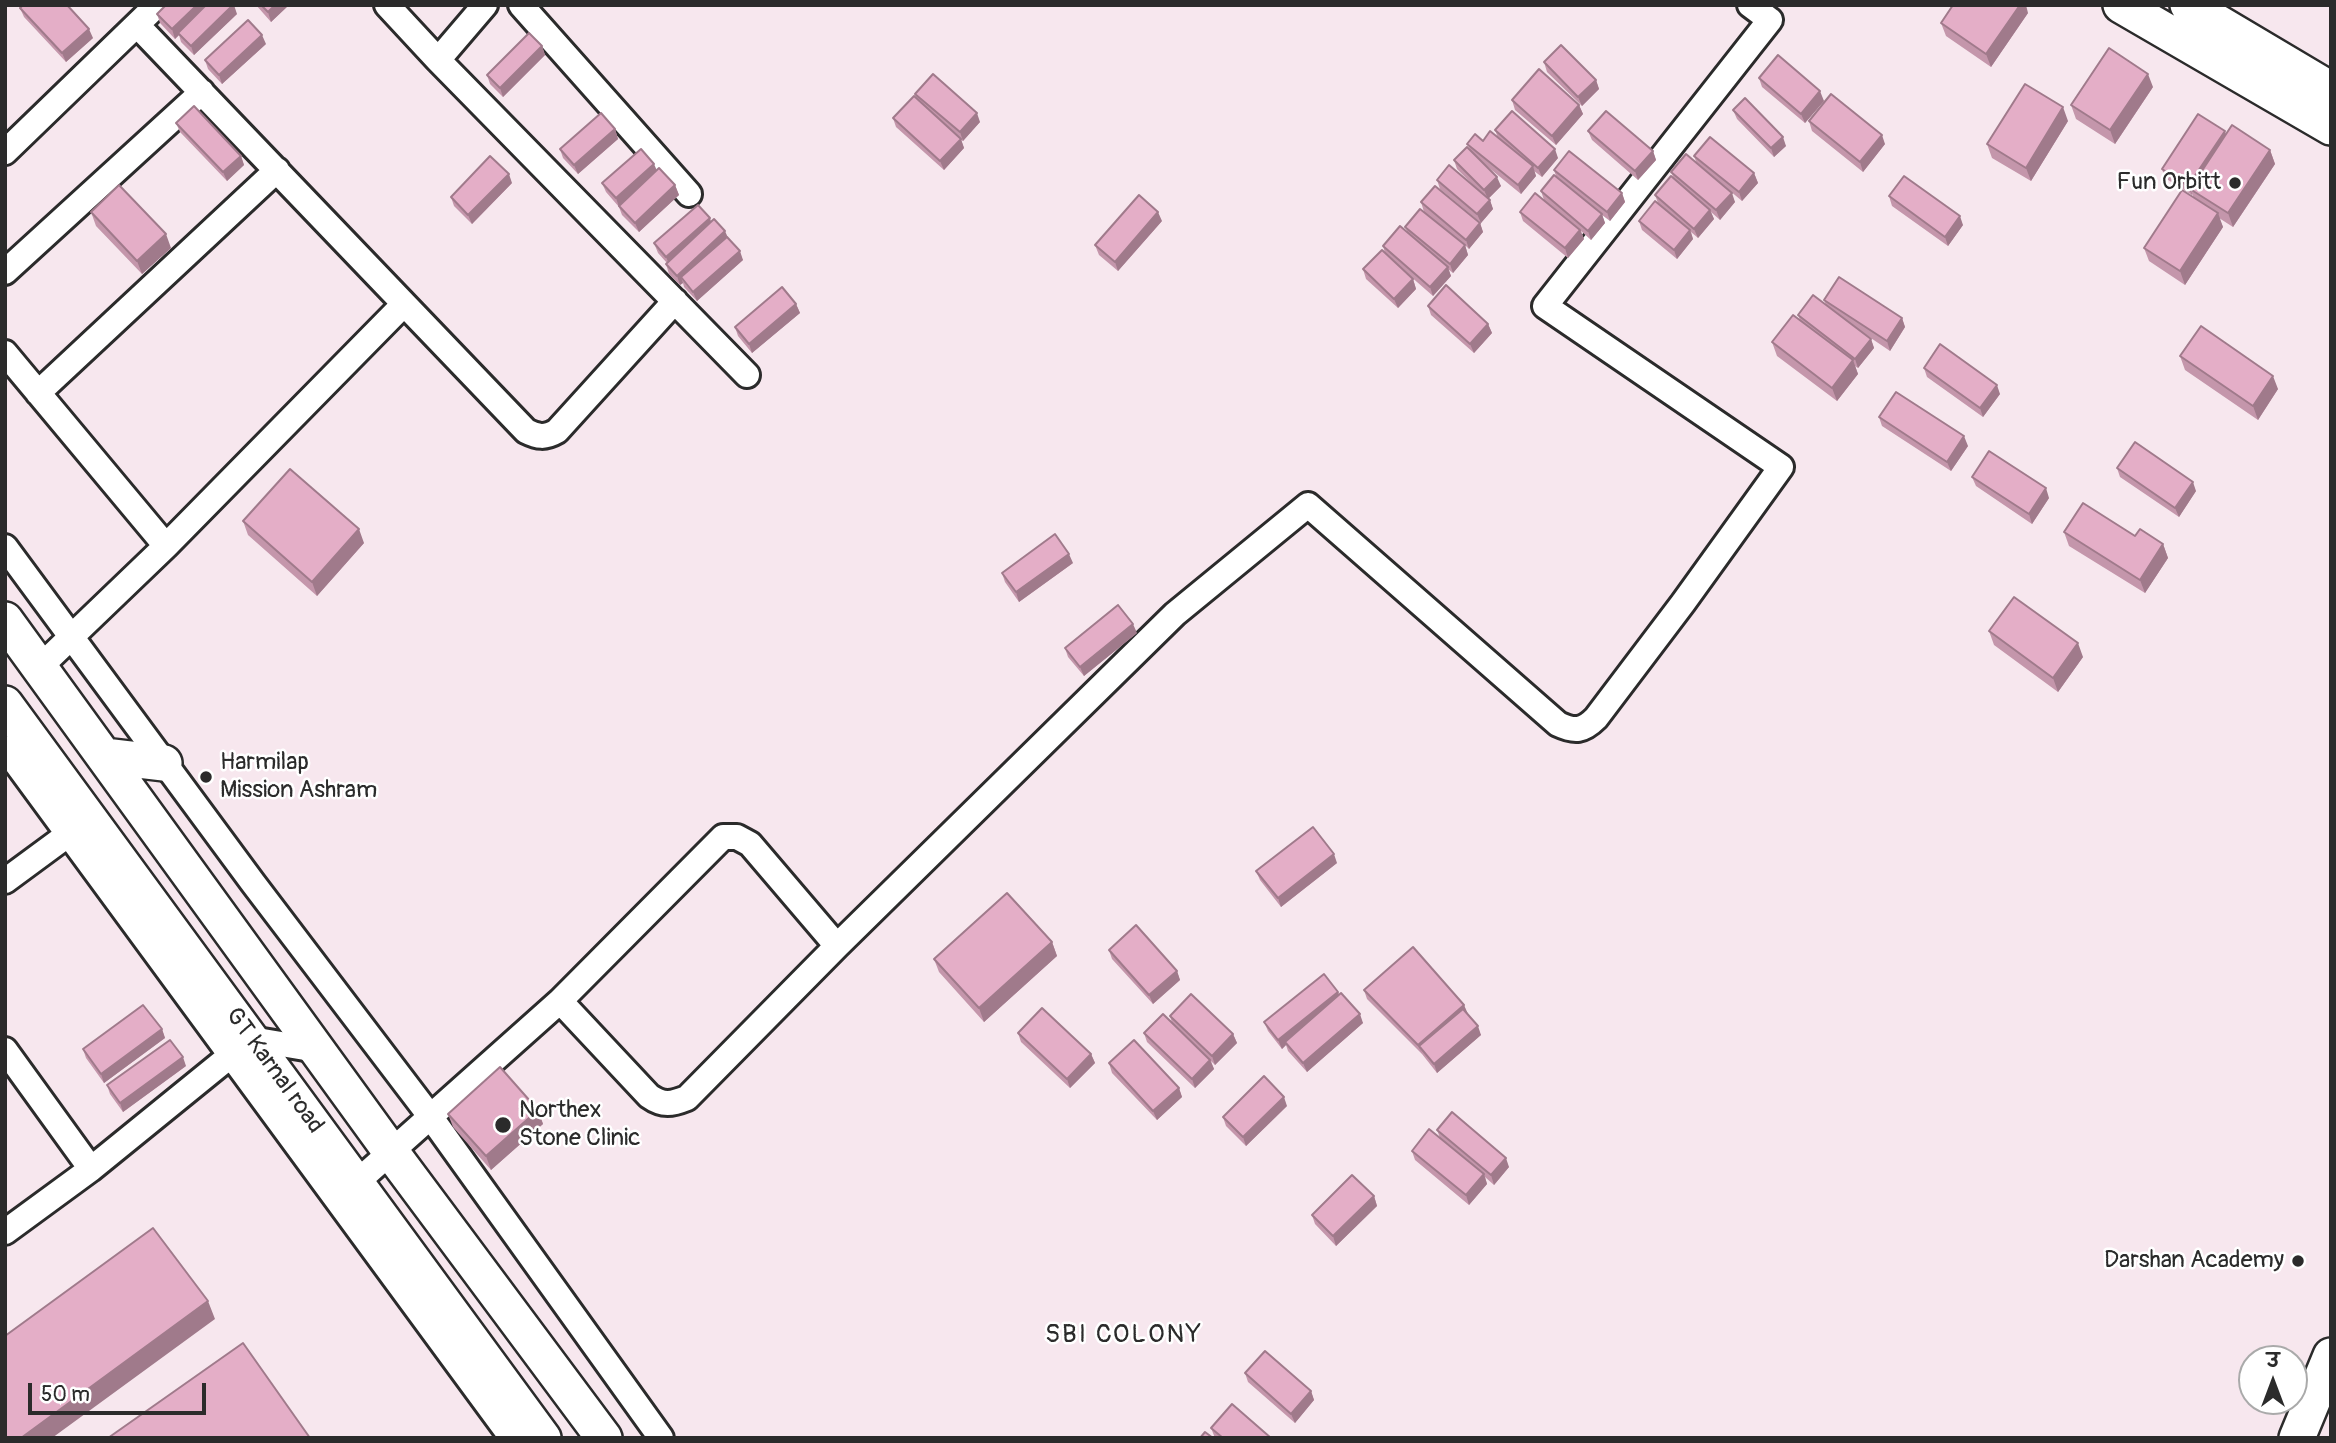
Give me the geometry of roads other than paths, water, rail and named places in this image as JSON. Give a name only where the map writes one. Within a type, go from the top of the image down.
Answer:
[{"type":"main road","points":[[2121,5],[2331,127]]},
{"type":"main road","points":[[2188,5],[2331,90]]},
{"type":"main road","points":[[5,620],[41,666],[391,1152],[604,1438]]},
{"type":"main road","name":"GT Karnal road","points":[[5,704],[79,827],[240,1047],[356,1182],[543,1438]]},
{"type":"main road","points":[[104,756],[164,763]]},
{"type":"main road","points":[[2297,1438],[2331,1356]]},
{"type":"street","points":[[5,152],[157,5]]},
{"type":"street","points":[[387,5],[438,61],[747,375]]},
{"type":"street","points":[[438,61],[485,5]]},
{"type":"street","points":[[521,5],[689,194]]},
{"type":"street","points":[[559,1001],[649,1096],[660,1104],[674,1104],[687,1098],[837,946],[1175,614],[1308,505],[1558,724],[1572,730],[1586,728],[1597,718],[1683,603],[1781,467],[1545,306],[1770,20],[1750,5]]},
{"type":"street","points":[[137,25],[526,431],[537,436],[548,436],[557,431],[675,301]]},
{"type":"street","points":[[5,272],[202,92]]},
{"type":"street","points":[[38,393],[276,170]]},
{"type":"street","points":[[41,666],[166,546],[404,304]]},
{"type":"street","points":[[5,353],[166,546]]},
{"type":"street","points":[[5,547],[430,1116],[661,1438]]},
{"type":"street","points":[[5,748],[79,827],[5,881]]},
{"type":"street","points":[[356,1182],[559,1001],[723,837],[737,837],[750,845],[837,946]]},
{"type":"street","points":[[240,1047],[512,1438]]},
{"type":"street","points":[[5,1233],[91,1169],[240,1047],[317,1050]]},
{"type":"street","points":[[5,1050],[91,1169]]},
{"type":"place","name":"Fun Orbitt","points":[[2235,183]]},
{"type":"place","name":"Harmilap Mission Ashram","points":[[206,777]]},
{"type":"place","name":"Northex Stone Clinic","points":[[503,1125]]},
{"type":"place","name":"Darshan Academy","points":[[2298,1261]]},
{"type":"district","name":"SBI COLONY","points":[[1124,1335]]}]
